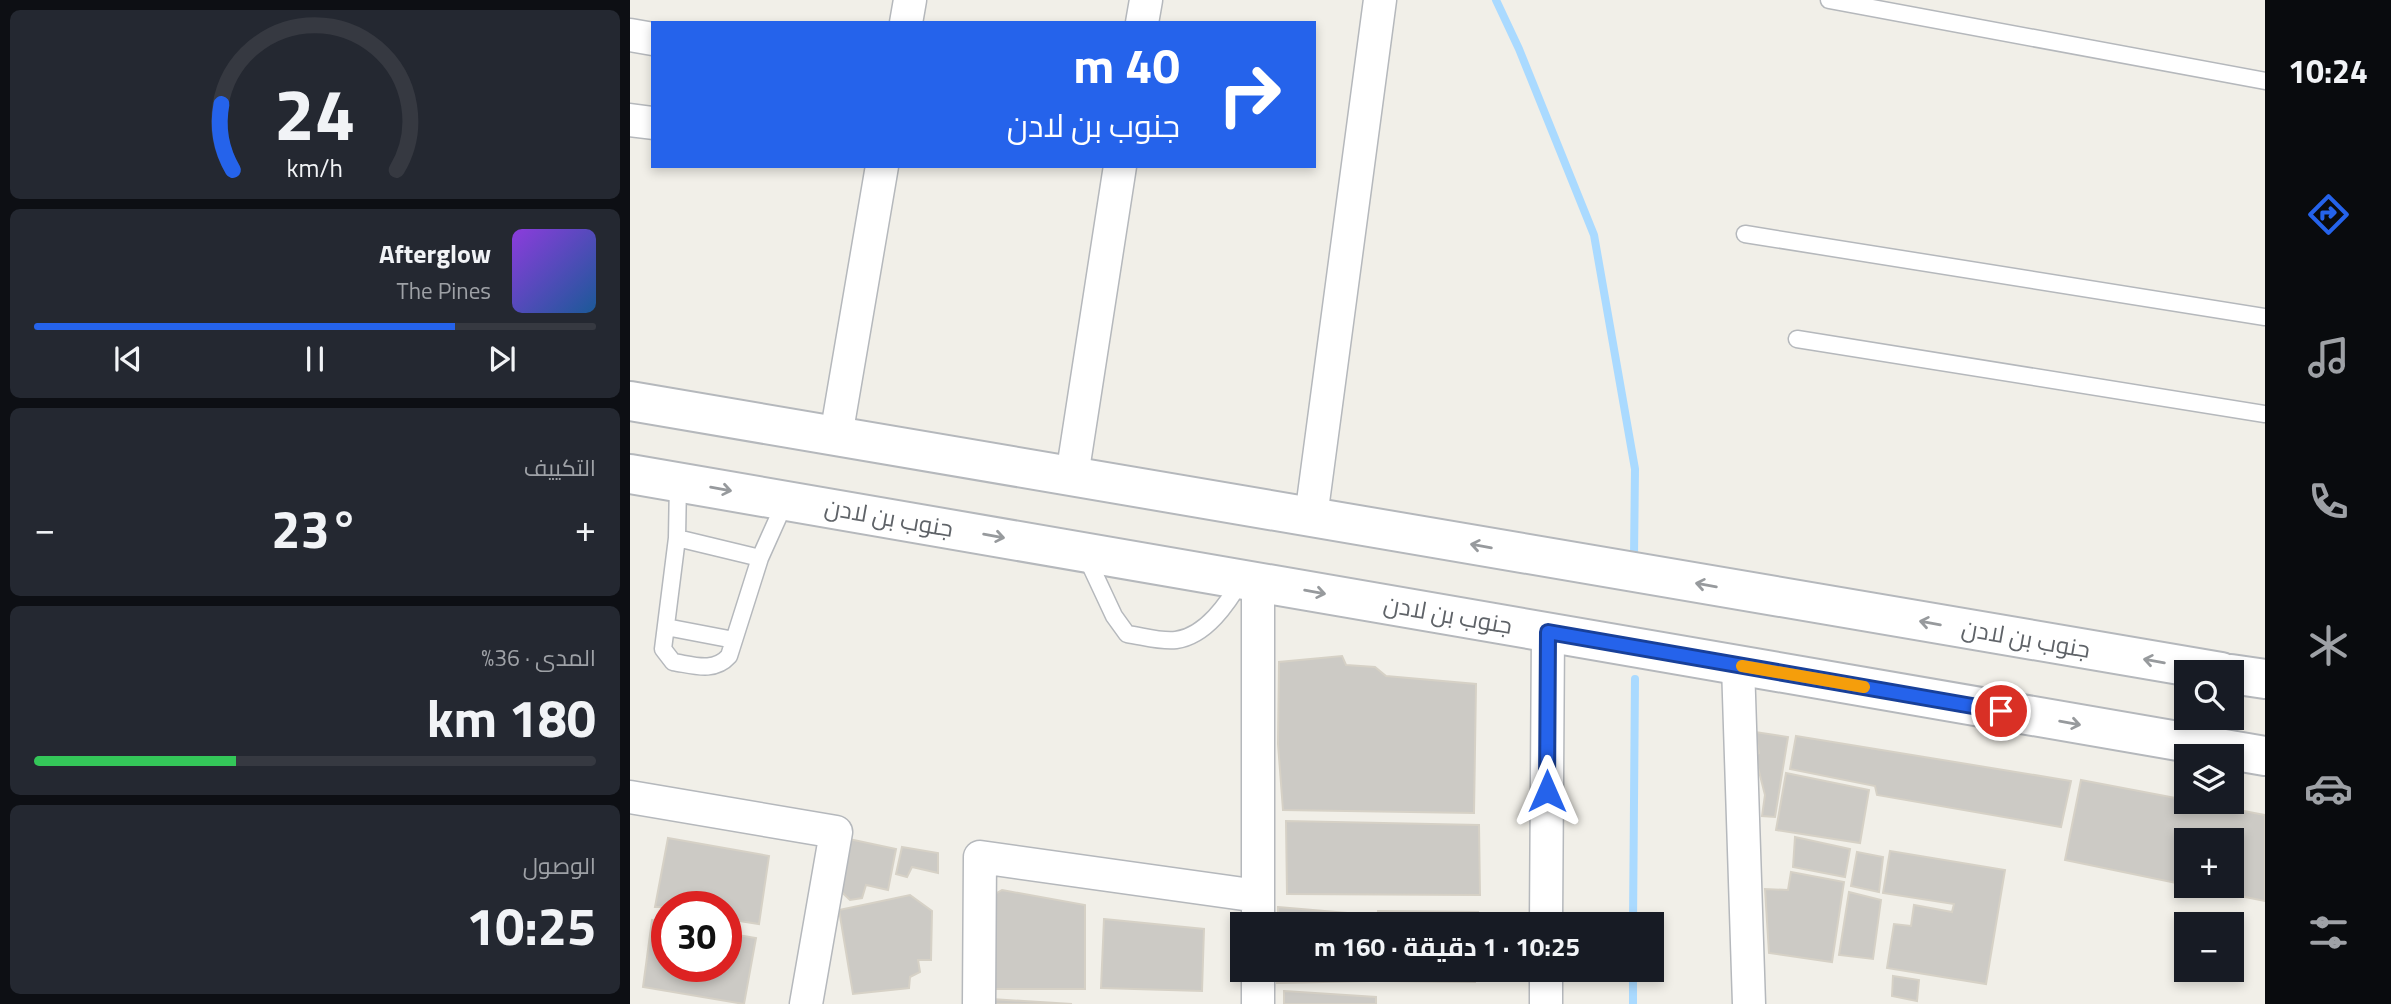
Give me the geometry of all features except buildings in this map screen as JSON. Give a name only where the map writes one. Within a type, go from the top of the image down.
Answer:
[{"type":"street","points":[[906,21],[910,0]]},
{"type":"street","points":[[1142,21],[1146,0]]},
{"type":"street","points":[[1311,517],[1380,0]]},
{"type":"street","points":[[630,35],[651,39]]},
{"type":"street","points":[[630,120],[651,123]]},
{"type":"street","points":[[836,436],[882,168]]},
{"type":"street","points":[[1072,476],[1120,168]]},
{"type":"street","name":"جنوب بن لادن","points":[[630,401],[2174,664]]},
{"type":"street","name":"جنوب بن لادن","points":[[630,474],[2265,756]]},
{"type":"street","points":[[979,1004],[980,857],[1258,910],[1250,581]]},
{"type":"street","points":[[1546,912],[1548,632]]},
{"type":"street","points":[[1738,665],[1749,1004]]},
{"type":"street","points":[[2244,676],[2265,679]]},
{"type":"street","points":[[630,797],[836,832],[806,1004]]},
{"type":"street","points":[[1258,982],[1258,1004]]},
{"type":"street","points":[[1546,982],[1546,1004]]},
{"type":"lane","points":[[1829,0],[1903,7],[2265,81]]},
{"type":"lane","points":[[1745,234],[2265,317]]},
{"type":"lane","points":[[1797,339],[2265,414]]},
{"type":"lane","points":[[678,482],[677,538],[663,649],[673,662],[711,668],[729,656],[760,558],[786,500]]},
{"type":"lane","points":[[677,538],[760,558]]},
{"type":"lane","points":[[1084,552],[1114,616],[1127,634],[1175,640],[1199,631],[1250,581]]},
{"type":"lane","points":[[666,627],[734,640]]},
{"type":"waterway","points":[[1496,0],[1519,49],[1594,235],[1635,469],[1634,557]]},
{"type":"waterway","points":[[1633,912],[1635,679]]},
{"type":"waterway","points":[[1633,982],[1633,1004]]},
{"type":"slow traffic","points":[[1742,666],[1864,687]]},
{"type":"route","points":[[1547,791],[1548,632],[2001,711]]}]
